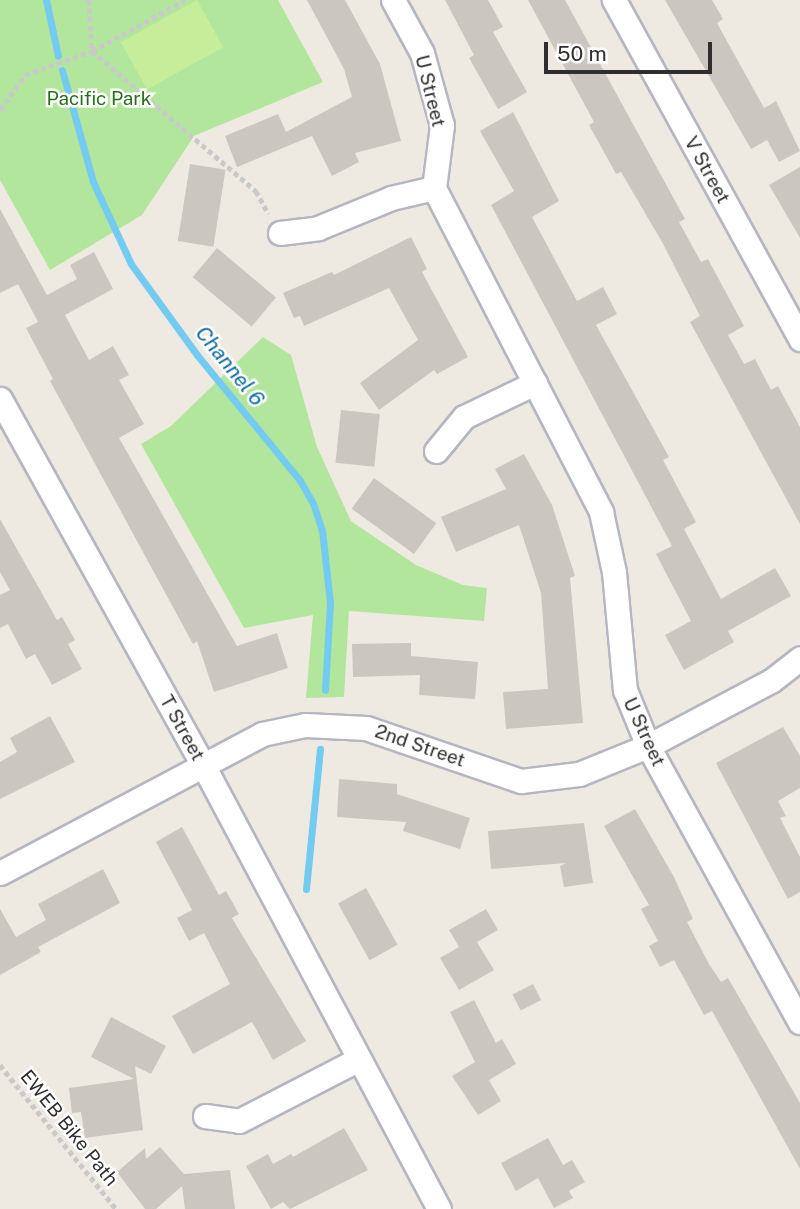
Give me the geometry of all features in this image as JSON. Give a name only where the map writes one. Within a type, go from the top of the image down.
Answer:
[{"type":"street","name":"U Street","points":[[393,0],[422,52],[442,125],[434,188],[601,512],[614,572],[625,690],[648,746],[800,1022]]},
{"type":"street","name":"V Street","points":[[614,0],[800,339]]},
{"type":"street","points":[[279,233],[318,228],[391,198],[434,188]]},
{"type":"street","points":[[436,451],[464,417],[535,383]]},
{"type":"street","name":"T Street","points":[[0,399],[9,437],[202,763],[439,1209]]},
{"type":"street","name":"2nd Street","points":[[0,873],[202,763],[262,734],[305,725],[366,728],[521,781],[579,774],[648,746],[771,681],[800,658]]},
{"type":"street","points":[[205,1116],[239,1121],[359,1059]]},
{"type":"path","points":[[89,0],[92,51],[256,191],[279,233]]},
{"type":"path","points":[[0,110],[25,75],[92,51],[185,0]]},
{"type":"path","name":"EWEB Bike Path","points":[[0,1065],[116,1209]]},
{"type":"green space","name":"Pacific Park","points":[[0,0],[278,0],[323,82],[194,136],[142,215],[50,270],[0,180]]},
{"type":"green space","points":[[197,0],[223,47],[147,89],[121,42]]},
{"type":"green space","points":[[263,337],[291,355],[317,447],[351,521],[416,565],[463,585],[487,588],[484,621],[349,611],[344,697],[306,698],[313,615],[244,628],[141,444],[171,426]]},
{"type":"building","points":[[307,0],[345,0],[380,64],[401,141],[355,153],[359,162],[332,176],[312,136],[237,167],[225,136],[278,114],[286,132],[352,97],[344,69]]},
{"type":"building","points":[[445,0],[488,0],[503,27],[493,32],[527,92],[498,109],[469,58],[474,55]]},
{"type":"building","points":[[528,0],[565,0],[685,219],[679,222],[701,262],[708,259],[744,326],[728,335],[744,364],[755,359],[771,390],[778,386],[800,427],[800,524],[690,322],[700,316],[662,242],[621,172],[616,174],[589,125],[594,122]]},
{"type":"building","points":[[665,0],[712,0],[723,19],[717,23],[764,108],[776,101],[800,151],[779,162],[767,140],[751,149]]},
{"type":"building","points":[[513,112],[559,201],[532,217],[577,301],[603,287],[617,314],[596,325],[669,457],[663,460],[696,522],[684,529],[721,599],[775,568],[791,596],[728,631],[734,642],[684,670],[665,635],[691,621],[656,554],[672,546],[491,205],[514,191],[480,131]]},
{"type":"building","points":[[190,164],[226,170],[213,247],[178,241]]},
{"type":"building","points":[[800,167],[800,238],[769,185]]},
{"type":"building","points":[[0,209],[47,295],[77,279],[70,265],[94,252],[113,289],[65,315],[89,360],[113,346],[129,375],[119,380],[144,424],[119,438],[237,646],[277,633],[288,668],[214,692],[197,641],[193,644],[50,381],[53,379],[26,328],[38,322],[18,284],[0,293]]},
{"type":"building","points":[[411,237],[427,269],[422,272],[468,357],[437,374],[434,370],[379,410],[360,383],[418,340],[389,288],[304,326],[300,316],[294,318],[283,293],[332,272],[334,275]]},
{"type":"building","points":[[217,248],[276,297],[252,327],[193,277]]},
{"type":"building","points":[[341,410],[380,414],[374,467],[335,463]]},
{"type":"building","points":[[524,454],[552,505],[575,576],[570,578],[583,723],[506,729],[503,692],[548,689],[541,593],[519,525],[456,552],[441,517],[506,489],[495,469]]},
{"type":"building","points":[[374,478],[436,523],[414,554],[352,509]]},
{"type":"building","points":[[0,519],[57,620],[62,617],[75,640],[68,644],[82,669],[52,685],[35,654],[26,659],[8,624],[0,628],[0,595],[10,590],[0,572]]},
{"type":"building","points":[[411,643],[411,656],[478,662],[475,699],[419,695],[420,675],[353,677],[352,644]]},
{"type":"building","points":[[50,716],[75,762],[0,799],[0,762],[17,752],[10,738]]},
{"type":"building","points":[[783,727],[800,756],[800,788],[778,801],[786,816],[780,818],[800,857],[800,892],[788,899],[716,763]]},
{"type":"building","points":[[339,779],[397,784],[397,794],[470,818],[460,849],[403,831],[406,822],[337,817]]},
{"type":"building","points":[[635,809],[674,877],[693,919],[687,922],[709,964],[721,982],[728,978],[800,1103],[800,1169],[712,1011],[704,1015],[674,960],[660,967],[649,946],[658,941],[641,909],[649,905],[604,826]]},
{"type":"building","points":[[584,823],[593,883],[564,887],[560,866],[566,863],[491,869],[488,831]]},
{"type":"building","points":[[182,827],[219,895],[226,891],[239,914],[232,918],[306,1041],[273,1060],[252,1022],[193,1054],[172,1016],[230,984],[204,933],[189,941],[177,918],[192,910],[156,842]]},
{"type":"building","points":[[103,869],[120,903],[38,947],[41,952],[0,975],[0,909],[16,937],[46,920],[38,904]]},
{"type":"building","points":[[366,888],[398,945],[370,960],[338,904]]},
{"type":"building","points":[[486,909],[498,930],[477,942],[494,970],[459,990],[440,958],[459,947],[449,930]]},
{"type":"building","points":[[533,984],[541,1000],[521,1010],[513,994]]},
{"type":"building","points":[[474,1000],[496,1043],[502,1039],[516,1064],[489,1080],[501,1101],[478,1115],[452,1076],[475,1062],[450,1012]]},
{"type":"building","points":[[111,1017],[166,1046],[151,1074],[135,1066],[143,1130],[85,1138],[81,1112],[72,1113],[69,1088],[134,1079],[91,1057]]},
{"type":"building","points":[[344,1128],[368,1170],[290,1209],[283,1202],[271,1209],[246,1166],[268,1154],[273,1164],[291,1154],[293,1157]]},
{"type":"building","points":[[548,1138],[563,1165],[572,1160],[585,1182],[569,1191],[573,1198],[554,1208],[538,1178],[516,1191],[501,1163]]},
{"type":"building","points":[[160,1147],[184,1174],[230,1170],[235,1209],[185,1209],[182,1186],[156,1209],[145,1209],[117,1172],[145,1148],[146,1159]]},
{"type":"waterway","name":"Channel 6","points":[[46,0],[58,56]]},
{"type":"waterway","name":"Channel 6","points":[[62,70],[93,182],[131,264],[197,355],[299,479],[313,503],[322,530],[330,603],[325,690]]},
{"type":"waterway","name":"Channel 6","points":[[306,889],[320,749]]}]
